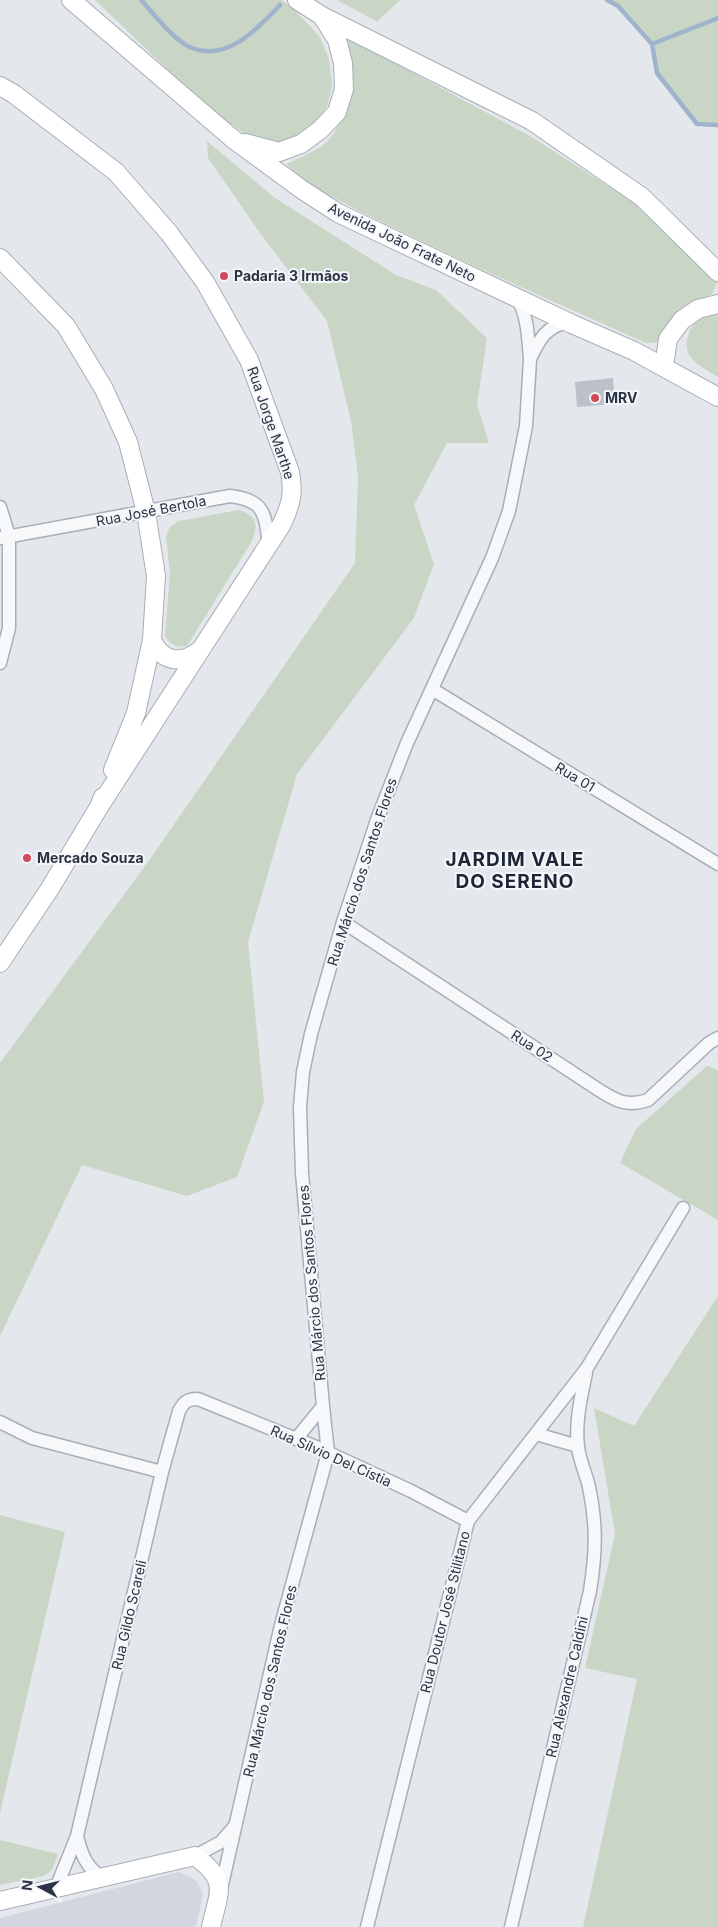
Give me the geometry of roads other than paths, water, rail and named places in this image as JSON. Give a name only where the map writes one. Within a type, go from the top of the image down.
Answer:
[{"type":"street","name":"Avenida João Frate Neto","points":[[71,0],[233,139],[301,189],[338,213],[568,322],[634,351],[718,397]]},
{"type":"street","points":[[297,0],[322,16],[532,121],[642,197],[718,272]]},
{"type":"street","points":[[233,139],[279,152],[302,144],[320,130],[337,112],[344,89],[343,63],[337,40],[322,16]]},
{"type":"street","name":"Rua Jorge Marthe","points":[[0,86],[14,94],[116,172],[170,233],[205,282],[249,360],[290,472],[293,488],[290,505],[282,524],[99,807]]},
{"type":"street","points":[[0,258],[66,326],[104,389],[128,442],[146,512],[156,576],[152,640],[136,713],[99,807],[49,890],[0,963]]},
{"type":"street","name":"Rua Márcio dos Santos Flores","points":[[211,1927],[237,1824],[281,1625],[328,1453],[302,1173],[300,1107],[311,1034],[343,922],[378,817],[407,743],[492,558],[509,511],[526,426],[530,359],[527,320],[517,297]]},
{"type":"street","points":[[664,366],[668,339],[682,320],[698,309],[718,304]]},
{"type":"street","name":"Rua Márcio dos Santos Flores","points":[[530,359],[540,339],[548,329],[568,322]]},
{"type":"street","name":"Rua José Bertola","points":[[5,537],[230,496],[249,500],[260,506],[264,513],[269,545]]},
{"type":"street","points":[[0,507],[5,537],[9,628],[0,663]]},
{"type":"street","points":[[152,640],[160,653],[173,659],[187,658],[202,649]]},
{"type":"street","name":"Rua 01","points":[[432,689],[718,864]]},
{"type":"street","name":"Rua 02","points":[[343,922],[613,1099],[625,1103],[636,1104],[648,1100],[709,1043],[718,1038]]},
{"type":"street","name":"Rua Doutor José Stilitano","points":[[367,1927],[468,1521],[587,1368],[683,1208]]},
{"type":"street","name":"Rua Alexandre Caldini","points":[[511,1927],[590,1591],[595,1559],[596,1529],[589,1487],[578,1446],[579,1407],[587,1368]]},
{"type":"street","name":"Rua Sílvio Del Cístia","points":[[191,1399],[198,1399],[328,1453],[411,1491],[468,1521]]},
{"type":"street","name":"Rua Gildo Scareli","points":[[56,1888],[77,1836],[162,1472],[179,1411],[184,1402],[191,1399]]},
{"type":"street","points":[[296,1439],[323,1406]]},
{"type":"street","points":[[0,1422],[32,1438],[162,1472]]},
{"type":"street","points":[[536,1434],[578,1446]]},
{"type":"street","points":[[0,1901],[195,1856],[221,1842],[237,1824]]},
{"type":"street","points":[[77,1836],[81,1853],[88,1866],[101,1877]]},
{"type":"street","points":[[195,1856],[206,1863],[214,1874],[221,1890]]},
{"type":"waterway","points":[[141,0],[178,40],[192,48],[205,51],[230,47],[252,32],[280,5]]},
{"type":"waterway","points":[[607,0],[618,6],[652,44],[657,73],[697,124],[718,125]]},
{"type":"waterway","points":[[652,44],[718,18]]},
{"type":"place","name":"Padaria 3 Irmãos","points":[[224,276]]},
{"type":"place","name":"MRV","points":[[595,398]]},
{"type":"place","name":"Mercado Souza","points":[[27,858]]},
{"type":"district","name":"JARDIM VALE DO SERENO","points":[[515,870]]}]
